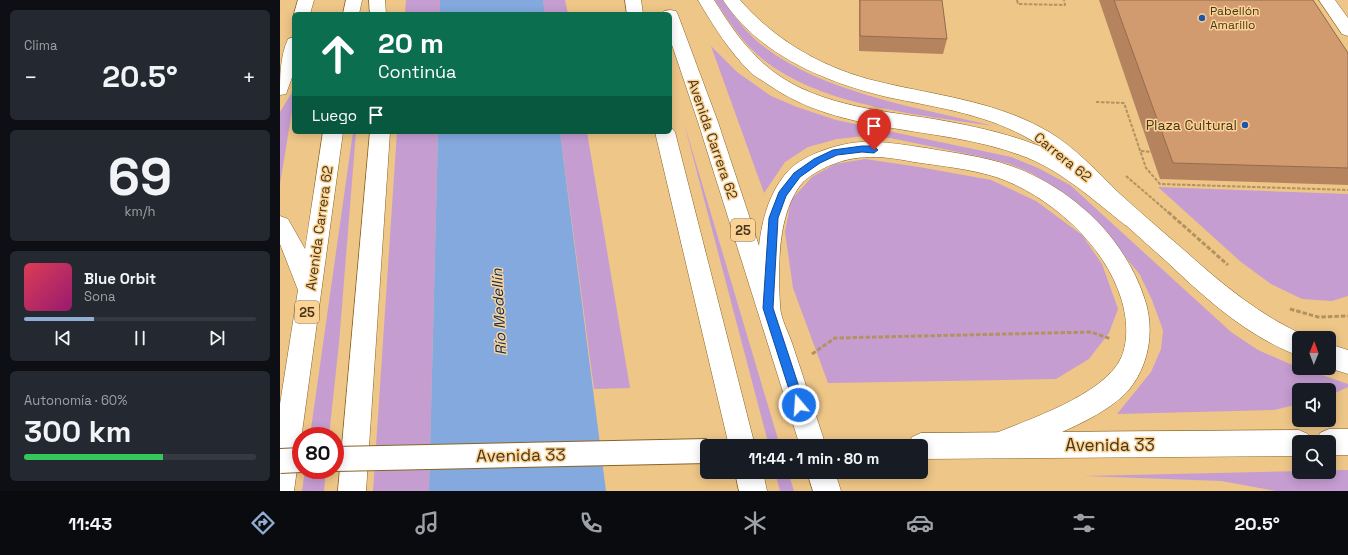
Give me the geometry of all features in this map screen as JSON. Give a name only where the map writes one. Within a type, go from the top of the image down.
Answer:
[{"type":"main road","points":[[303,12],[306,0]]},
{"type":"main road","points":[[352,12],[354,0]]},
{"type":"main road","points":[[377,0],[378,12]]},
{"type":"main road","points":[[632,0],[635,12]]},
{"type":"main road","name":"Avenida Carrera 62","points":[[665,0],[669,12]]},
{"type":"main road","points":[[706,0],[730,39],[751,63],[773,81],[800,95],[831,108],[881,119],[968,133],[1008,143],[1043,156],[1073,174],[1133,219]]},
{"type":"main road","name":"Carrera 62","points":[[731,0],[744,17],[762,33],[801,59],[825,71],[868,86],[987,112],[1032,131],[1055,146],[1077,164],[1133,219],[1239,312],[1261,327],[1292,342]]},
{"type":"main road","points":[[1327,0],[1348,30]]},
{"type":"main road","name":"Avenida Carrera 62","points":[[672,20],[708,122],[811,439]]},
{"type":"main road","points":[[280,89],[292,50]]},
{"type":"main road","name":"Avenida Carrera 62","points":[[280,491],[333,134]]},
{"type":"main road","points":[[352,491],[380,134]]},
{"type":"main road","points":[[665,134],[740,439]]},
{"type":"main road","points":[[768,308],[774,218],[782,195],[797,175],[817,161],[836,152],[862,149],[899,151],[989,167],[1021,179],[1052,196],[1096,235],[1111,253],[1125,278],[1133,297],[1139,327],[1137,346],[1131,364],[1116,384],[1088,405],[1000,444]]},
{"type":"main road","points":[[280,225],[287,234],[310,291]]},
{"type":"main road","points":[[1336,358],[1348,362]]},
{"type":"main road","points":[[1336,442],[1348,442]]},
{"type":"main road","name":"Avenida 33","points":[[928,446],[1000,444],[1292,443]]},
{"type":"main road","name":"Avenida 33","points":[[344,460],[700,451]]},
{"type":"main road","points":[[280,461],[292,460]]},
{"type":"main road","points":[[751,479],[754,491]]},
{"type":"main road","points":[[823,479],[827,491]]},
{"type":"path","points":[[1017,0],[1018,4],[1065,5],[1064,0]]},
{"type":"path","points":[[1096,102],[1124,103],[1146,168],[1160,184],[1348,190]]},
{"type":"path","points":[[1141,152],[1151,152]]},
{"type":"path","points":[[1283,306],[1302,314],[1332,318],[1348,316]]},
{"type":"path","points":[[812,354],[835,338],[1090,332],[1113,339]]},
{"type":"shaded area","points":[[406,0],[440,0],[440,12],[405,12]]},
{"type":"shaded area","points":[[543,0],[565,0],[568,12],[545,12]]},
{"type":"shaded area","points":[[715,0],[722,0],[743,27],[758,42],[782,59],[809,74],[839,86],[902,105],[994,126],[936,118],[875,107],[816,89],[789,77],[765,61],[750,48],[737,33]]},
{"type":"shaded area","points":[[711,46],[737,72],[771,96],[797,107],[836,120],[1011,157],[1038,168],[1070,185],[1231,332],[1258,350],[1292,365],[1292,375],[1322,375],[1348,384],[1348,387],[1336,393],[1336,383],[1292,383],[1292,406],[1274,410],[1117,414],[1151,372],[1161,349],[1163,330],[1152,300],[1140,275],[1121,251],[1062,193],[1033,174],[1010,164],[890,138],[865,136],[837,139],[808,147],[785,162],[764,193]]},
{"type":"shaded area","points":[[292,92],[292,111],[280,184],[280,112]]},
{"type":"shaded area","points":[[684,123],[778,439],[767,439]]},
{"type":"shaded area","points":[[353,134],[356,134],[339,343],[330,427],[311,427]]},
{"type":"shaded area","points":[[397,134],[438,134],[429,491],[373,491]]},
{"type":"shaded area","points":[[560,134],[587,134],[630,388],[594,389]]},
{"type":"shaded area","points":[[865,159],[991,180],[1036,201],[1082,235],[1102,264],[1118,309],[1109,333],[1089,359],[1056,379],[828,383],[793,288],[785,232],[791,200],[812,177],[835,164]]},
{"type":"shaded area","points":[[1158,187],[1348,194],[1348,296],[1332,301],[1302,299],[1271,284],[1241,262]]},
{"type":"shaded area","points":[[1336,470],[1348,470],[1348,491],[1276,491],[1221,481],[1084,476],[1292,471],[1292,479],[1336,479]]},
{"type":"shaded area","points":[[304,479],[325,479],[324,491],[302,491]]},
{"type":"shaded area","points":[[777,479],[790,479],[794,491],[780,491]]},
{"type":"water","points":[[440,0],[543,0],[545,12],[440,12]]},
{"type":"water","name":"Río Medellín","points":[[438,134],[560,134],[606,491],[429,491]]},
{"type":"building","points":[[860,0],[942,0],[947,39],[860,36]]},
{"type":"building","name":"Plaza Cultural","points":[[1114,0],[1313,0],[1348,53],[1348,168],[1173,163]]},
{"type":"place","name":"Pabellón Amarillo","points":[[1202,18]]},
{"type":"place","name":"Plaza Cultural","points":[[1245,125]]},
{"type":"route","points":[[799,405],[768,308],[774,218],[782,195],[797,175],[817,161],[836,152],[862,149],[874,150]]}]
